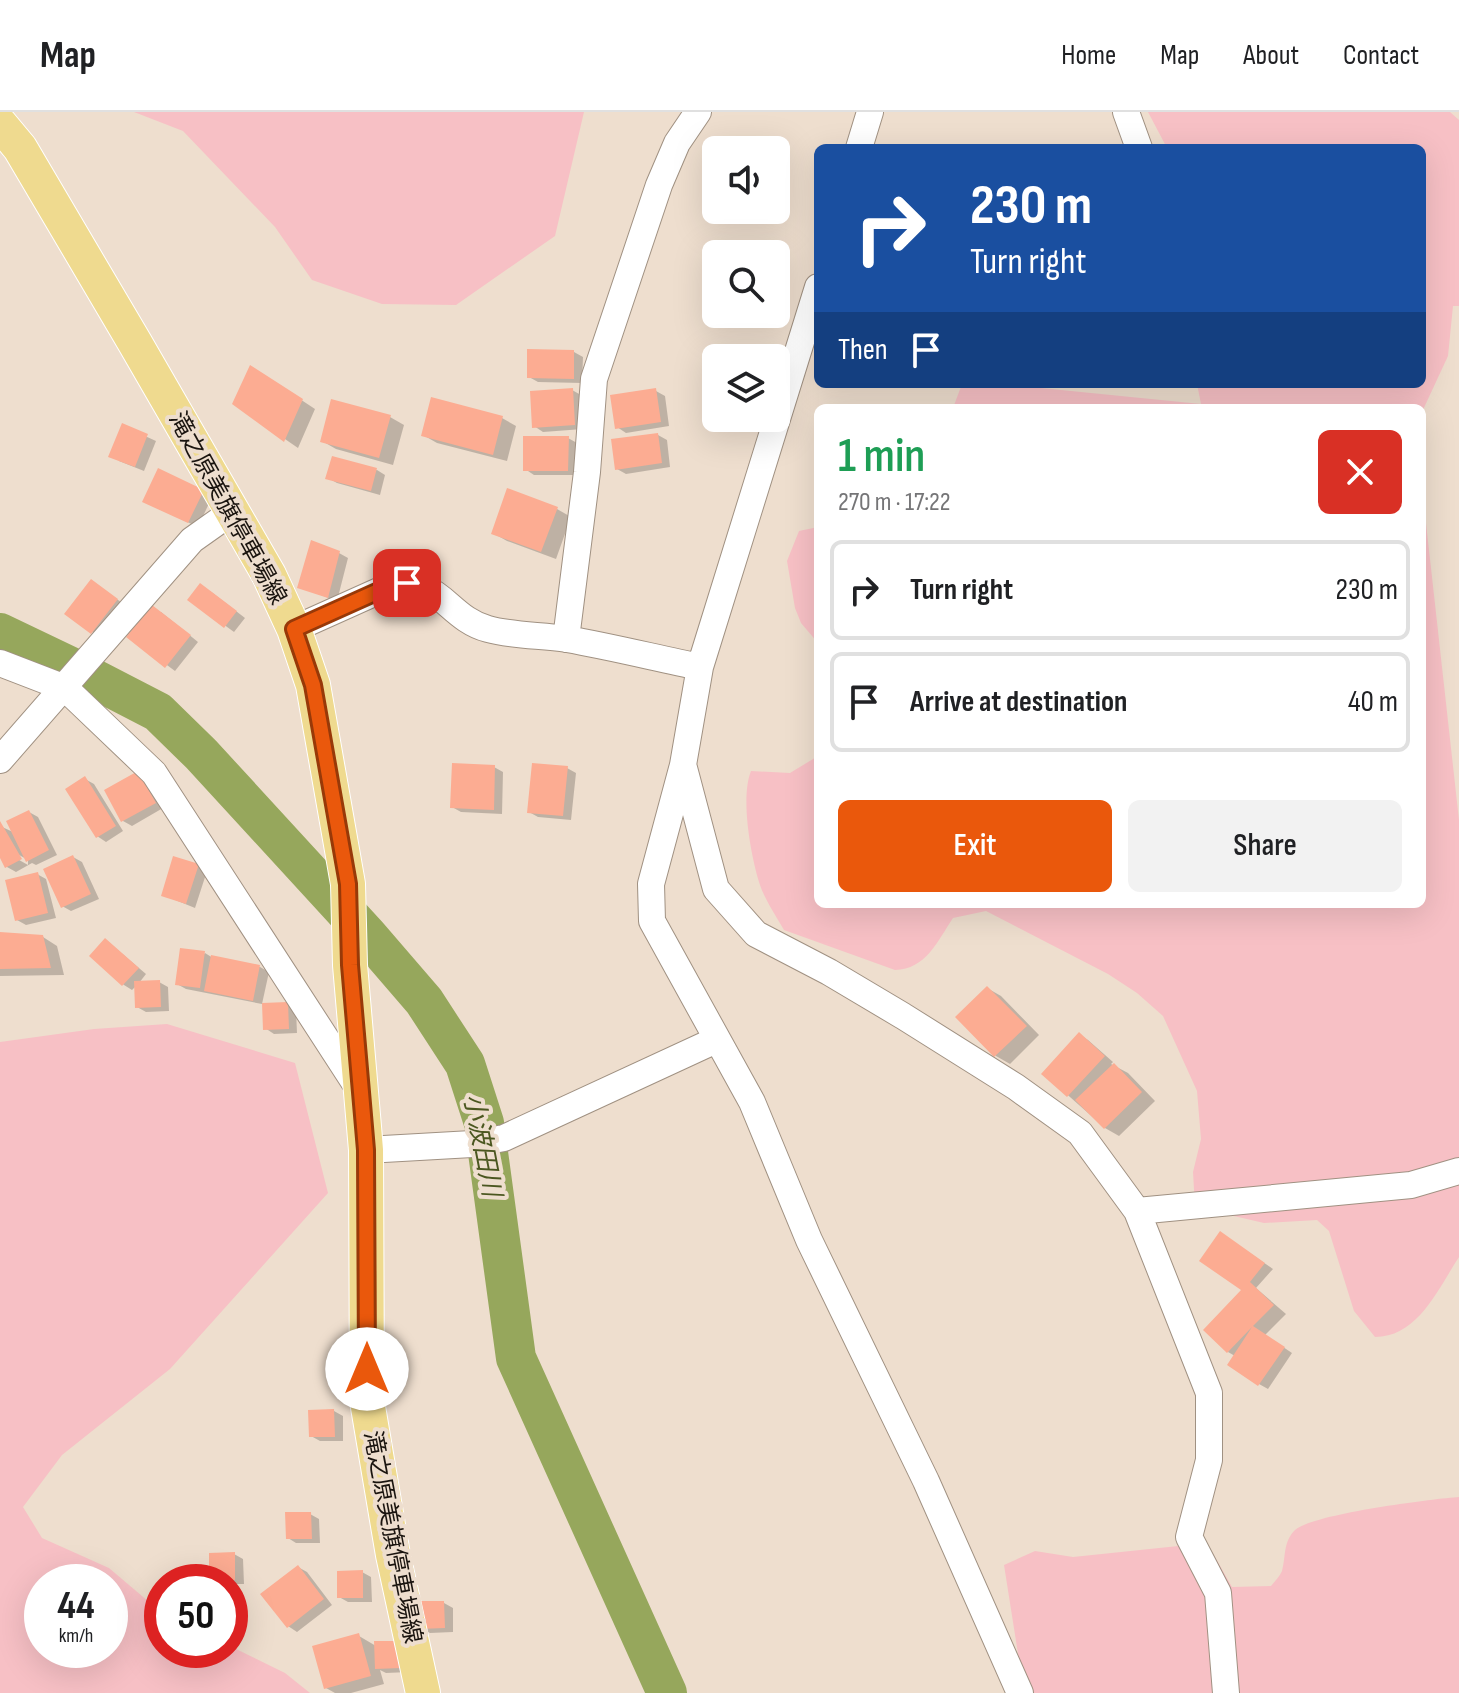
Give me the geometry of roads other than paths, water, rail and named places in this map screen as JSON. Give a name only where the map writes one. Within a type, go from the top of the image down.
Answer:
[{"type":"main road","name":"滝之原美旗停車場線","points":[[0,124],[20,148],[269,575],[294,629],[313,685],[348,884],[350,965],[366,1150],[367,1401],[393,1555],[423,1693]]},
{"type":"street","points":[[566,639],[585,487],[594,379],[659,185],[677,143],[698,112]]},
{"type":"street","points":[[860,144],[870,112]]},
{"type":"street","points":[[1126,112],[1138,144]]},
{"type":"street","points":[[814,300],[700,667],[683,765],[651,884],[652,921],[752,1102],[809,1240],[926,1481],[1020,1693]]},
{"type":"street","points":[[0,760],[192,540],[233,511]]},
{"type":"street","points":[[294,629],[392,585],[419,584],[468,620],[487,629],[566,639],[700,667]]},
{"type":"street","points":[[0,663],[68,684],[154,773],[362,1094]]},
{"type":"street","points":[[683,765],[716,889],[756,934],[903,1016],[1016,1087],[1080,1133],[1137,1211],[1209,1393],[1209,1460],[1189,1537],[1218,1593],[1226,1693]]},
{"type":"street","points":[[366,1150],[472,1144],[504,1138],[716,1040]]},
{"type":"street","points":[[1137,1211],[1411,1185],[1459,1171]]},
{"type":"waterway","name":"小波田川","points":[[0,633],[158,712],[201,754],[368,936],[424,1001],[465,1064],[484,1123],[516,1358],[667,1693]]}]
